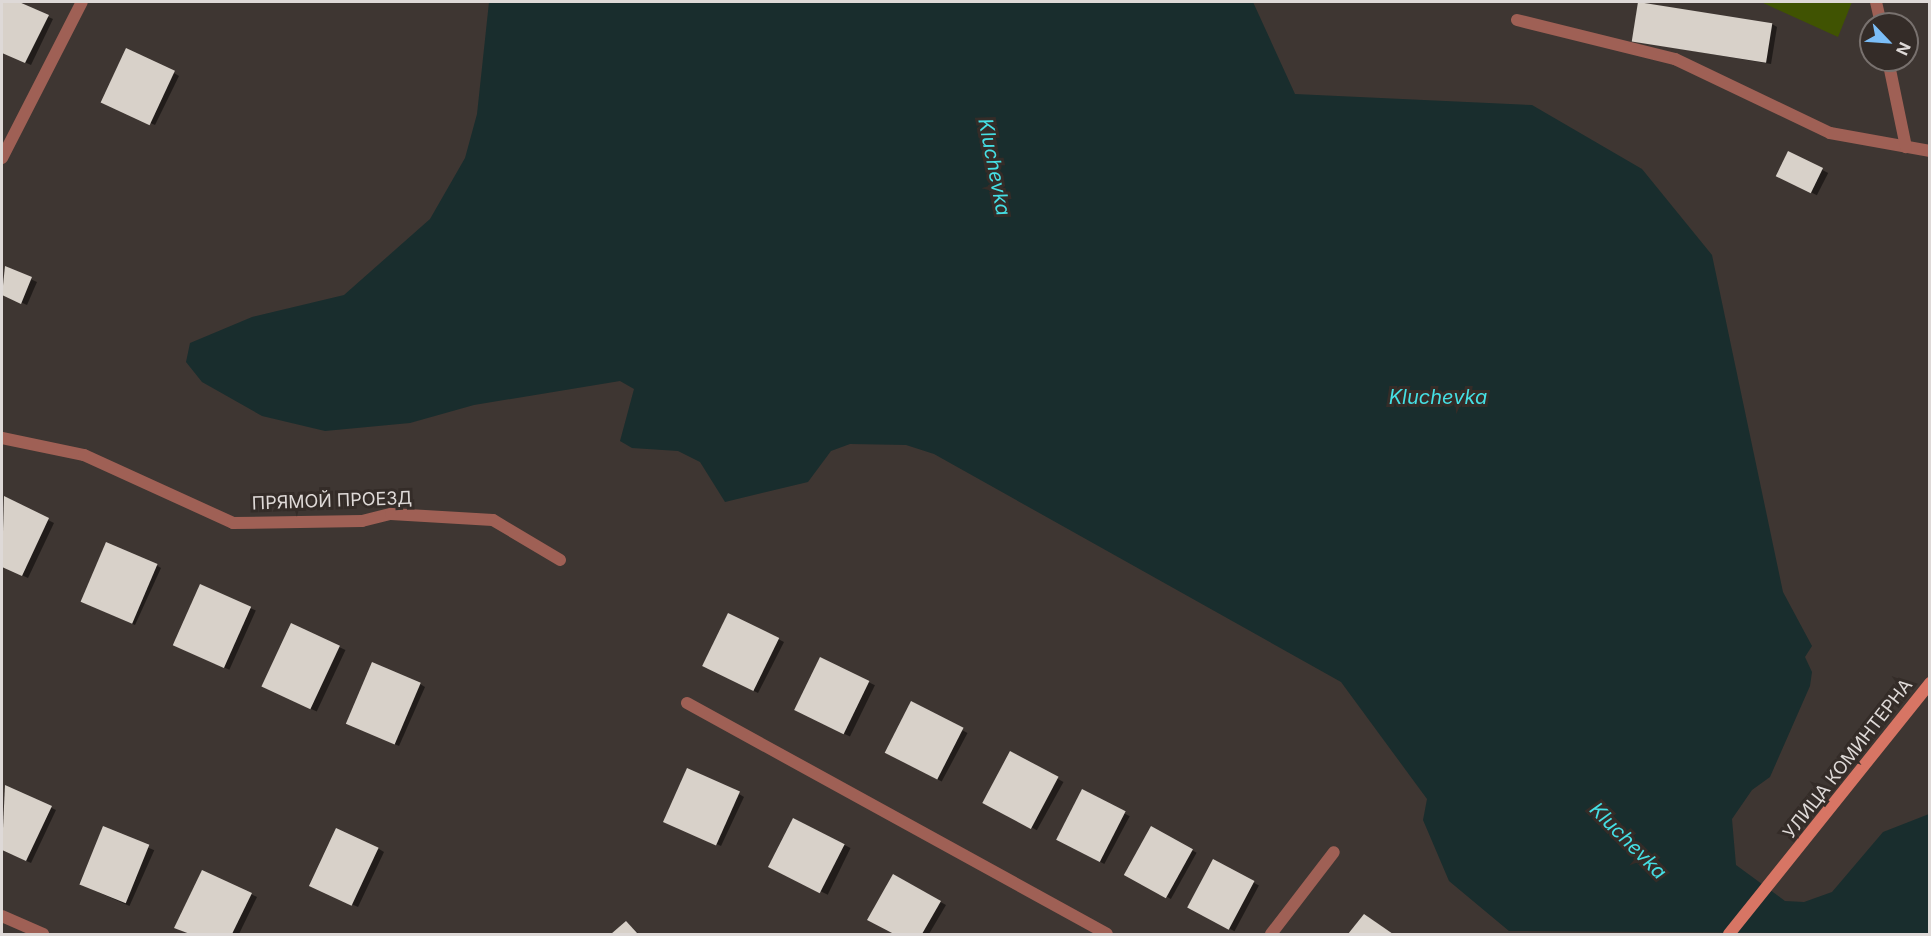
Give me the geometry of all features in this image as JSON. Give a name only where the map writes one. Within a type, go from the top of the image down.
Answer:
[{"type":"street","points":[[2,158],[82,2]]},
{"type":"street","points":[[1517,20],[1675,59],[1830,133],[1929,151]]},
{"type":"street","points":[[1890,72],[1906,147]]},
{"type":"street","name":"ПРЯМОЙ ПРОЕЗД","points":[[2,438],[84,455],[233,523],[362,520],[391,514],[493,520],[560,560]]},
{"type":"street","name":"УЛИЦА КОМИНТЕРНА","points":[[1729,934],[1795,856],[1929,683]]},
{"type":"street","points":[[687,702],[1107,934]]},
{"type":"street","points":[[1271,934],[1334,852]]},
{"type":"street","points":[[2,916],[43,934]]},
{"type":"green space","points":[[1761,2],[1852,2],[1838,37]]},
{"type":"water","name":"Kluchevka","points":[[489,2],[1253,2],[1295,94],[1532,105],[1642,169],[1712,255],[1783,592],[1812,646],[1805,657],[1812,672],[1810,686],[1770,777],[1752,790],[1732,819],[1736,865],[1785,901],[1804,902],[1832,892],[1883,832],[1929,814],[1929,934],[1509,931],[1449,881],[1423,820],[1427,799],[1341,682],[934,454],[906,445],[850,444],[831,451],[808,482],[725,502],[700,462],[678,451],[632,448],[620,441],[634,389],[620,381],[474,405],[410,423],[325,431],[262,416],[202,382],[186,362],[190,343],[252,317],[344,295],[430,219],[465,158],[477,114]]},
{"type":"building","points":[[2,2],[19,2],[49,15],[25,63],[2,53]]},
{"type":"building","points":[[1638,2],[1772,23],[1766,63],[1632,42]]},
{"type":"building","points":[[126,48],[175,71],[150,125],[101,102]]},
{"type":"building","points":[[1788,151],[1823,168],[1811,193],[1776,176]]},
{"type":"building","points":[[5,266],[32,277],[21,304],[2,295]]},
{"type":"building","points":[[4,496],[49,518],[22,576],[2,567]]},
{"type":"building","points":[[106,542],[158,564],[132,624],[81,602]]},
{"type":"building","points":[[200,584],[251,607],[224,668],[173,645]]},
{"type":"building","points":[[728,613],[779,638],[753,691],[702,666]]},
{"type":"building","points":[[291,623],[340,646],[310,709],[261,686]]},
{"type":"building","points":[[820,657],[869,681],[844,734],[794,710]]},
{"type":"building","points":[[372,662],[421,683],[395,744],[346,724]]},
{"type":"building","points":[[911,701],[964,728],[937,779],[885,753]]},
{"type":"building","points":[[1010,751],[1059,777],[1031,829],[982,803]]},
{"type":"building","points":[[687,768],[740,792],[716,845],[663,822]]},
{"type":"building","points":[[5,785],[52,806],[26,861],[2,850]]},
{"type":"building","points":[[1082,789],[1126,811],[1100,862],[1056,840]]},
{"type":"building","points":[[793,818],[845,844],[820,893],[768,867]]},
{"type":"building","points":[[103,826],[149,845],[126,903],[79,884]]},
{"type":"building","points":[[1151,826],[1193,849],[1166,898],[1124,875]]},
{"type":"building","points":[[336,828],[379,848],[352,906],[309,886]]},
{"type":"building","points":[[1213,859],[1254,881],[1229,930],[1187,908]]},
{"type":"building","points":[[202,870],[252,893],[232,934],[190,934],[174,928]]},
{"type":"building","points":[[893,874],[941,901],[922,934],[894,934],[867,920]]},
{"type":"building","points":[[1364,914],[1393,934],[1348,934]]},
{"type":"building","points":[[626,921],[638,934],[611,934]]}]
